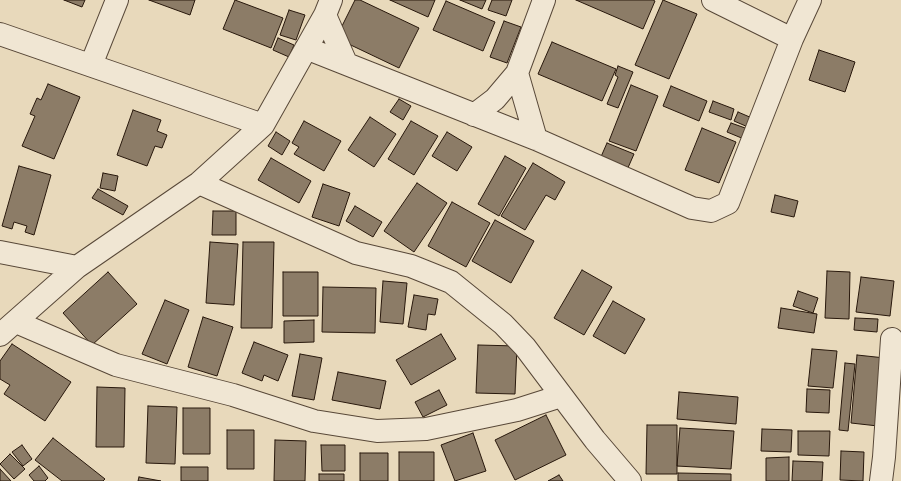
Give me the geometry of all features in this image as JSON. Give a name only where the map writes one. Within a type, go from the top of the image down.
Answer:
[{"type":"street","points":[[91,65],[117,0]]},
{"type":"street","points":[[474,115],[495,99],[517,73],[544,0]]},
{"type":"street","points":[[714,0],[792,39]]},
{"type":"street","points":[[306,48],[536,139],[692,208],[711,211],[728,203],[792,39],[810,0]]},
{"type":"street","points":[[328,7],[263,126],[199,183],[77,267],[8,328],[116,365],[234,395],[314,421],[377,431],[426,429],[517,410],[561,396]]},
{"type":"street","points":[[328,7],[346,63]]},
{"type":"street","points":[[0,34],[263,126]]},
{"type":"street","points":[[517,73],[536,139]]},
{"type":"street","points":[[199,183],[356,253],[411,266],[451,282],[503,324],[524,347],[595,440],[630,481]]},
{"type":"street","points":[[0,252],[77,267]]},
{"type":"street","points":[[881,481],[893,460],[892,339]]},
{"type":"building","points":[[64,0],[85,0],[82,7]]},
{"type":"building","points":[[149,0],[195,0],[190,15]]},
{"type":"building","points":[[235,0],[283,18],[271,48],[223,29]]},
{"type":"building","points":[[355,0],[360,0],[419,28],[399,68],[336,38]]},
{"type":"building","points":[[390,0],[435,0],[428,17]]},
{"type":"building","points":[[460,0],[486,0],[482,9]]},
{"type":"building","points":[[492,0],[512,0],[506,16],[488,10]]},
{"type":"building","points":[[576,0],[653,0],[655,1],[643,29]]},
{"type":"building","points":[[663,0],[697,14],[669,79],[635,65]]},
{"type":"building","points":[[446,1],[495,22],[483,51],[433,30]]},
{"type":"building","points":[[289,10],[305,15],[296,40],[280,35]]},
{"type":"building","points":[[504,21],[521,27],[507,63],[490,57]]},
{"type":"building","points":[[278,38],[294,45],[289,57],[273,50]]},
{"type":"building","points":[[552,42],[616,69],[602,101],[538,74]]},
{"type":"building","points":[[819,50],[855,62],[845,92],[809,80]]},
{"type":"building","points":[[618,66],[633,72],[618,108],[607,104],[618,77],[615,75]]},
{"type":"building","points":[[48,84],[80,97],[54,159],[22,146],[35,116],[30,114],[37,98],[41,100]]},
{"type":"building","points":[[631,85],[658,96],[636,151],[609,141]]},
{"type":"building","points":[[671,86],[707,101],[699,121],[663,106]]},
{"type":"building","points":[[399,99],[411,106],[403,120],[390,112]]},
{"type":"building","points":[[713,101],[734,109],[731,120],[709,112]]},
{"type":"building","points":[[133,110],[161,120],[157,131],[167,135],[162,148],[155,146],[147,166],[117,155]]},
{"type":"building","points":[[738,112],[752,118],[748,127],[734,121]]},
{"type":"building","points":[[370,117],[396,134],[374,167],[348,150]]},
{"type":"building","points":[[304,121],[341,141],[324,171],[294,154],[299,147],[292,143]]},
{"type":"building","points":[[411,121],[438,136],[414,175],[388,159]]},
{"type":"building","points":[[731,123],[748,129],[744,139],[727,132]]},
{"type":"building","points":[[702,128],[736,142],[719,183],[685,170]]},
{"type":"building","points":[[276,132],[290,141],[282,155],[268,146]]},
{"type":"building","points":[[447,132],[472,147],[457,171],[432,156]]},
{"type":"building","points":[[607,143],[634,154],[627,170],[600,159]]},
{"type":"building","points":[[505,156],[526,168],[499,216],[478,204]]},
{"type":"building","points":[[271,158],[311,181],[299,203],[258,180]]},
{"type":"building","points":[[533,163],[565,182],[555,200],[546,195],[525,230],[501,216]]},
{"type":"building","points":[[19,166],[51,175],[34,235],[25,232],[27,226],[14,222],[12,229],[2,226]]},
{"type":"building","points":[[103,173],[118,176],[115,191],[100,188]]},
{"type":"building","points":[[417,183],[447,203],[414,252],[384,231]]},
{"type":"building","points":[[323,184],[350,193],[339,226],[312,217]]},
{"type":"building","points":[[98,189],[128,206],[123,215],[92,198]]},
{"type":"building","points":[[775,195],[798,201],[794,217],[771,212]]},
{"type":"building","points":[[452,202],[490,223],[466,267],[428,246]]},
{"type":"building","points":[[355,206],[382,222],[373,237],[346,221]]},
{"type":"building","points":[[213,211],[236,211],[236,235],[212,235]]},
{"type":"building","points":[[495,220],[534,241],[511,283],[472,261]]},
{"type":"building","points":[[210,242],[238,244],[234,305],[206,303]]},
{"type":"building","points":[[243,242],[274,242],[272,328],[241,328]]},
{"type":"building","points":[[582,270],[612,287],[584,335],[554,318]]},
{"type":"building","points":[[827,271],[850,272],[849,319],[825,318]]},
{"type":"building","points":[[108,272],[137,304],[92,345],[63,313]]},
{"type":"building","points":[[283,272],[318,272],[318,316],[283,316]]},
{"type":"building","points":[[861,277],[894,281],[890,316],[856,312]]},
{"type":"building","points":[[383,281],[407,283],[403,324],[380,322]]},
{"type":"building","points":[[323,287],[376,288],[375,333],[322,332]]},
{"type":"building","points":[[798,291],[818,298],[813,313],[793,306]]},
{"type":"building","points":[[414,295],[438,299],[435,315],[428,314],[426,330],[408,327]]},
{"type":"building","points":[[165,300],[189,310],[167,364],[142,354]]},
{"type":"building","points":[[613,301],[645,319],[625,354],[593,336]]},
{"type":"building","points":[[781,308],[817,314],[814,333],[778,328]]},
{"type":"building","points":[[203,317],[233,327],[217,376],[188,367]]},
{"type":"building","points":[[855,318],[878,319],[877,332],[854,330]]},
{"type":"building","points":[[314,320],[314,342],[284,343],[284,321]]},
{"type":"building","points":[[441,334],[456,359],[411,385],[396,360]]},
{"type":"building","points":[[254,342],[288,355],[278,381],[264,375],[262,381],[242,373]]},
{"type":"building","points":[[12,344],[71,382],[45,421],[4,394],[10,385],[0,379],[0,361]]},
{"type":"building","points":[[478,345],[517,346],[515,394],[476,393]]},
{"type":"building","points":[[812,349],[837,351],[833,388],[808,386]]},
{"type":"building","points":[[300,354],[322,358],[314,400],[292,396]]},
{"type":"building","points":[[857,355],[885,358],[878,426],[851,423]]},
{"type":"building","points":[[845,363],[855,364],[848,431],[839,430]]},
{"type":"building","points":[[338,372],[386,381],[380,409],[332,400]]},
{"type":"building","points":[[97,387],[125,388],[124,447],[96,447]]},
{"type":"building","points":[[807,389],[830,390],[829,413],[806,412]]},
{"type":"building","points":[[439,390],[447,405],[423,417],[415,402]]},
{"type":"building","points":[[679,392],[738,397],[736,424],[677,419]]},
{"type":"building","points":[[148,406],[177,407],[175,464],[146,463]]},
{"type":"building","points":[[183,408],[210,408],[210,454],[183,454]]},
{"type":"building","points":[[546,415],[566,455],[515,480],[495,440]]},
{"type":"building","points":[[647,425],[677,425],[677,474],[646,474]]},
{"type":"building","points":[[680,428],[734,431],[731,469],[677,466]]},
{"type":"building","points":[[762,429],[792,430],[791,452],[761,451]]},
{"type":"building","points":[[227,430],[254,430],[254,469],[227,469]]},
{"type":"building","points":[[798,431],[830,431],[829,456],[798,455]]},
{"type":"building","points":[[473,433],[486,471],[455,481],[441,445]]},
{"type":"building","points":[[53,438],[105,479],[103,481],[62,481],[35,460]]},
{"type":"building","points":[[275,440],[306,441],[305,481],[274,481]]},
{"type":"building","points":[[22,445],[32,459],[23,466],[12,452]]},
{"type":"building","points":[[321,445],[345,445],[345,471],[322,471]]},
{"type":"building","points":[[841,451],[864,452],[863,481],[840,480]]},
{"type":"building","points":[[399,452],[434,452],[434,481],[399,481]]},
{"type":"building","points":[[360,453],[388,453],[388,481],[360,481]]},
{"type":"building","points":[[10,454],[25,469],[14,479],[0,464]]},
{"type":"building","points":[[789,457],[789,481],[766,481],[766,458]]},
{"type":"building","points":[[793,461],[823,462],[822,481],[792,481]]},
{"type":"building","points":[[39,466],[48,478],[45,481],[34,481],[29,475]]},
{"type":"building","points":[[181,467],[208,467],[208,481],[181,481]]},
{"type":"building","points":[[0,469],[11,481],[0,481]]},
{"type":"building","points":[[678,473],[731,474],[731,481],[678,481]]},
{"type":"building","points":[[319,474],[344,474],[344,481],[319,481]]},
{"type":"building","points":[[559,475],[563,481],[548,481]]},
{"type":"building","points":[[139,477],[161,481],[138,481]]}]
